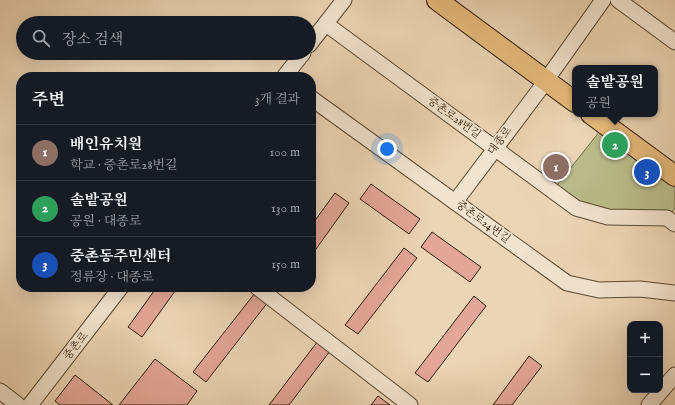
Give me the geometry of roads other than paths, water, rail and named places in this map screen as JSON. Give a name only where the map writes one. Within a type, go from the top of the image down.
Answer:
[{"type":"main road","points":[[437,0],[549,77],[572,88]]},
{"type":"main road","points":[[455,0],[549,77],[572,99]]},
{"type":"main road","points":[[595,117],[675,176]]},
{"type":"main road","points":[[612,117],[675,163]]},
{"type":"street","points":[[316,36],[344,0]]},
{"type":"street","name":"대종로","points":[[455,202],[549,77],[602,0]]},
{"type":"street","points":[[618,0],[675,42]]},
{"type":"street","name":"중촌로28번길","points":[[326,24],[576,208],[608,217],[667,218],[675,224]]},
{"type":"street","points":[[288,72],[297,60]]},
{"type":"street","name":"중촌로24번길","points":[[316,102],[567,282],[599,290],[640,290],[675,293]]},
{"type":"street","name":"중촌로","points":[[30,405],[117,292]]},
{"type":"street","points":[[264,292],[410,405]]},
{"type":"street","points":[[649,405],[675,375]]},
{"type":"street","points":[[0,390],[18,405]]},
{"type":"place","name":"솔밭공원","points":[[615,145]]},
{"type":"place","name":"배인유치원","points":[[556,167]]},
{"type":"place","name":"중촌동주민센터","points":[[647,172]]}]
